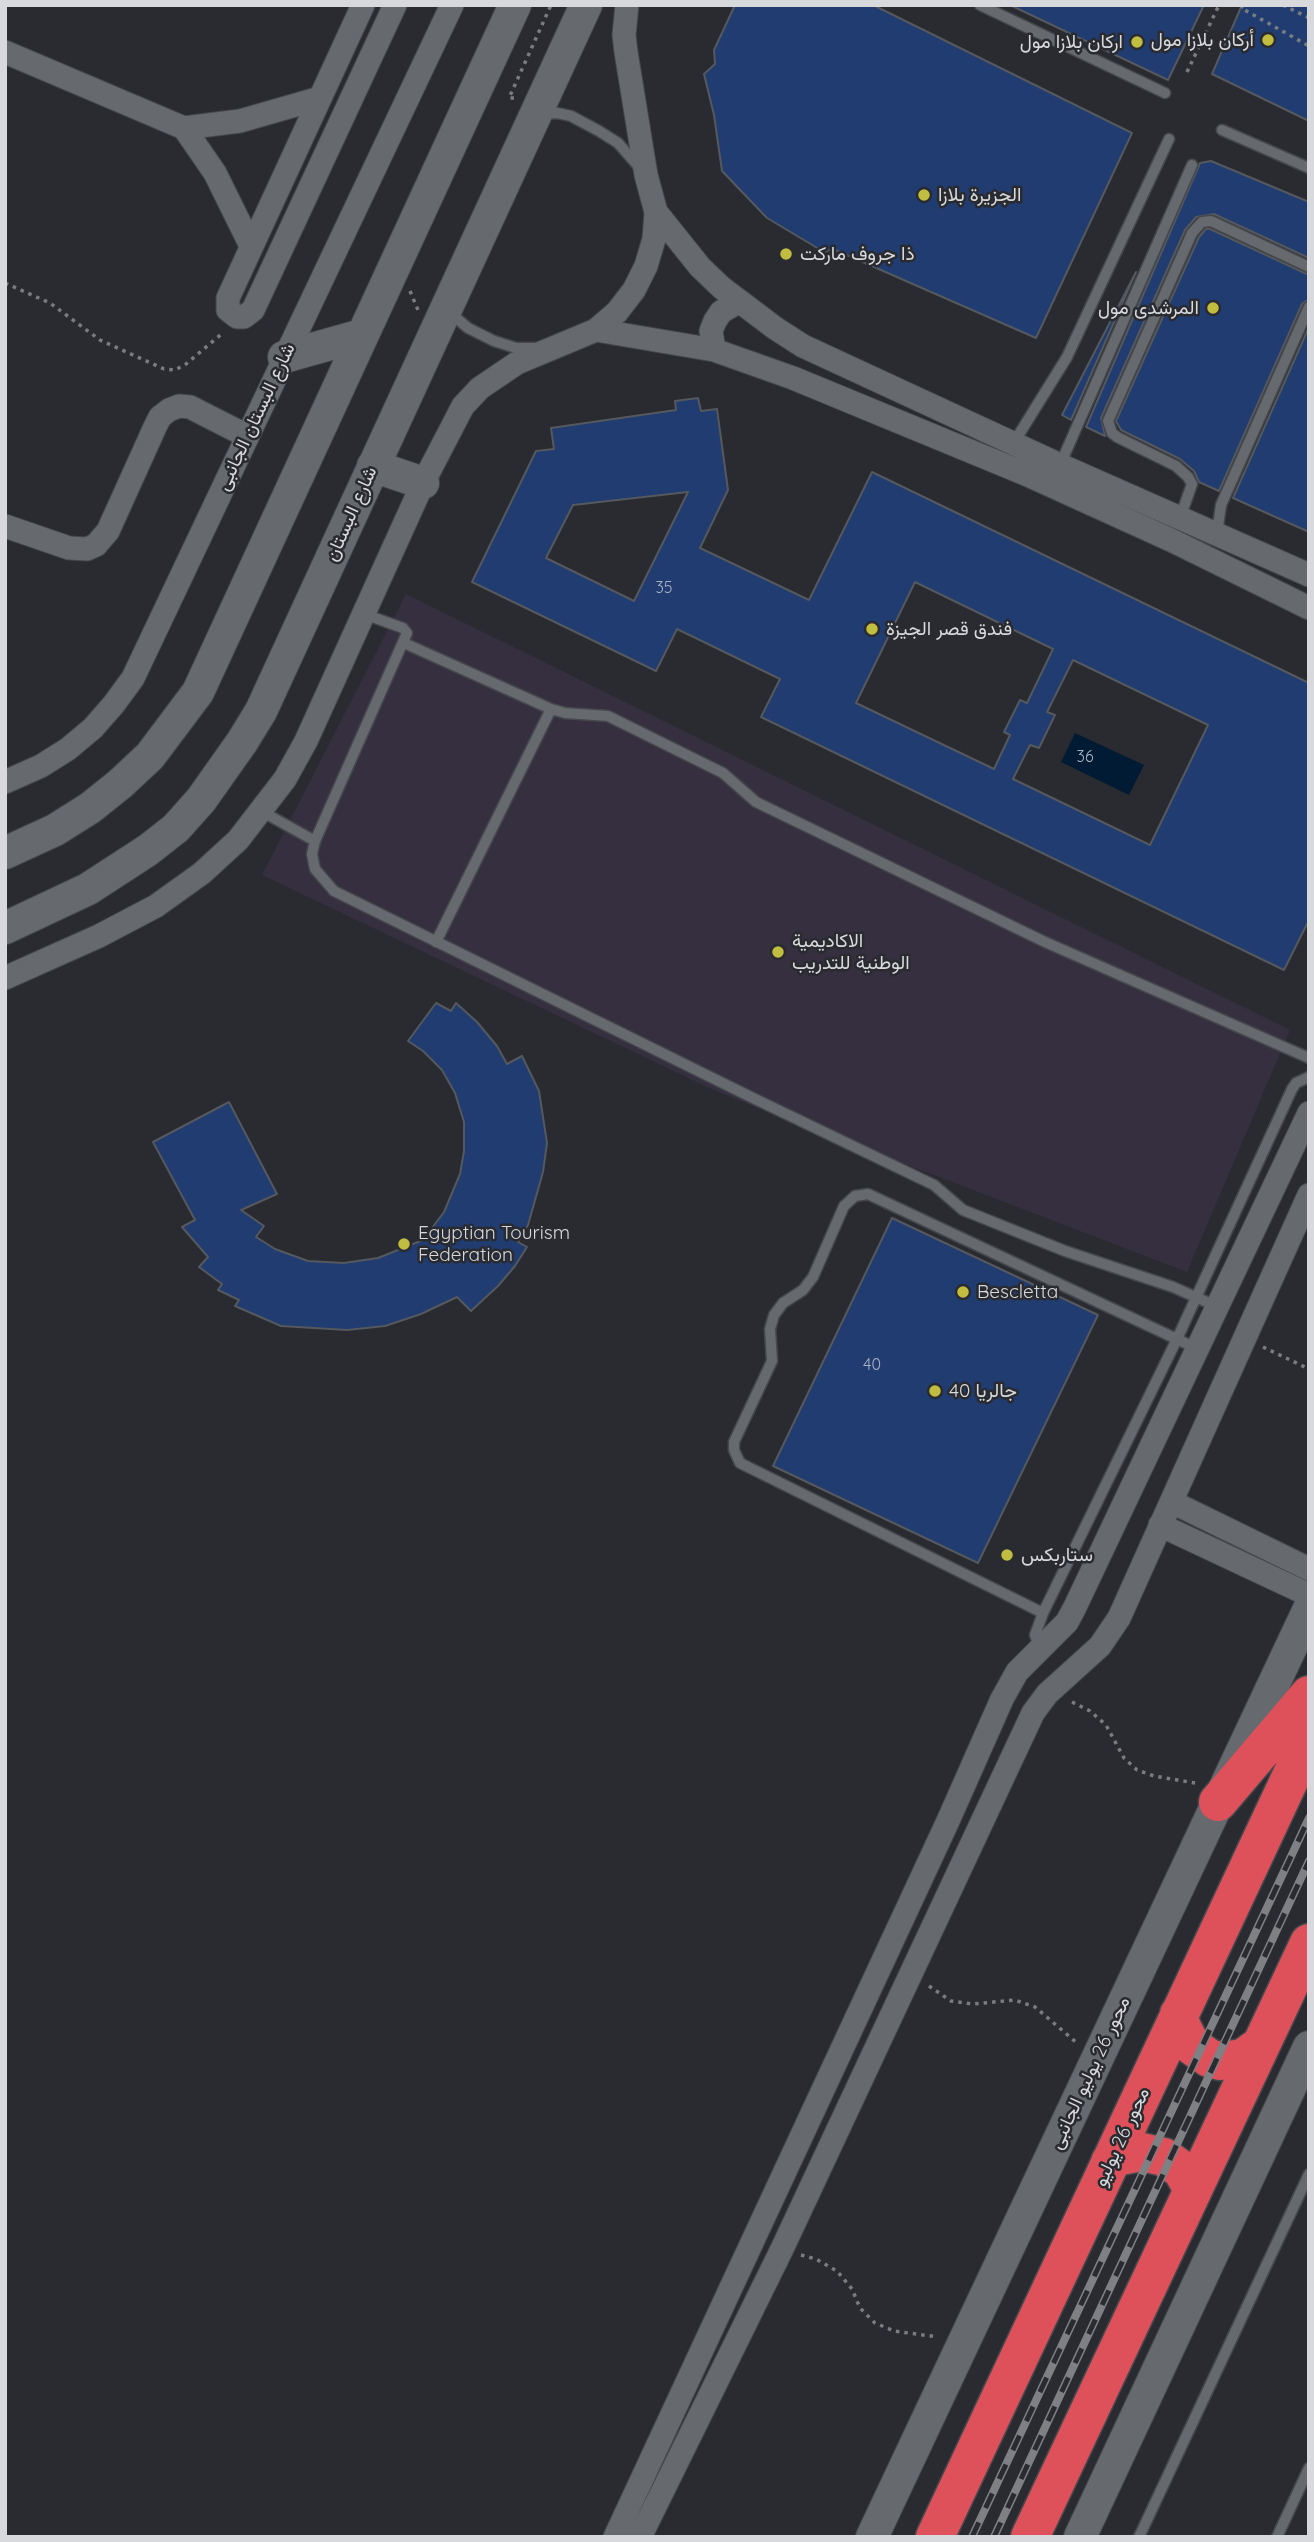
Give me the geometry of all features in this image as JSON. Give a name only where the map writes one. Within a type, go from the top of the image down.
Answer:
[{"type":"highway","points":[[1222,1795],[1309,1695]]},
{"type":"highway","name":"محور 26 يوليو","points":[[935,2537],[1309,1738]]},
{"type":"highway","points":[[1030,2537],[1309,1943]]},
{"type":"highway","points":[[1180,2014],[1181,2025],[1191,2045],[1209,2058],[1220,2061],[1243,2058],[1261,2045]]},
{"type":"highway","points":[[1110,2162],[1131,2153],[1154,2153],[1182,2170],[1193,2190]]},
{"type":"street","points":[[363,5],[226,304],[232,315],[249,315],[253,310],[395,5]]},
{"type":"street","name":"شارع البستان الجانبى","points":[[5,782],[41,766],[68,749],[107,712],[133,678],[452,5]]},
{"type":"street","points":[[5,853],[55,830],[90,808],[120,784],[150,756],[198,692],[515,5]]},
{"type":"street","name":"شارع البستان","points":[[5,928],[88,890],[119,870],[176,828],[223,772],[261,711],[586,5]]},
{"type":"street","points":[[5,978],[99,936],[156,906],[202,873],[238,840],[285,779],[306,741],[423,483],[463,406],[480,388],[517,363],[578,340],[596,330],[617,312],[634,290],[646,266],[654,239],[656,212],[646,175],[626,52],[624,35],[627,5]]},
{"type":"street","points":[[5,51],[184,128],[229,196],[251,246]]},
{"type":"street","points":[[184,128],[240,121],[320,98]]},
{"type":"street","points":[[656,212],[700,267],[738,302],[803,346],[1060,465],[1309,575]]},
{"type":"street","points":[[714,351],[712,331],[715,321],[721,312],[738,302]]},
{"type":"street","points":[[596,330],[714,351],[793,378],[1028,475],[1171,540],[1309,608]]},
{"type":"street","points":[[284,357],[362,335]]},
{"type":"street","points":[[5,526],[78,550],[96,545],[108,531],[155,427],[169,410],[179,406],[190,407],[247,436]]},
{"type":"street","points":[[373,466],[423,483]]},
{"type":"street","points":[[1171,540],[1179,518]]},
{"type":"street","points":[[615,2537],[1010,1682],[1067,1622],[1075,1607],[1188,1344],[1214,1315],[1309,1113]]},
{"type":"street","points":[[640,2537],[782,2249],[1033,1713],[1048,1694],[1088,1658],[1110,1633],[1172,1502],[1309,1195]]},
{"type":"street","points":[[1214,1315],[1243,1338]]},
{"type":"street","points":[[1172,1502],[1309,1569]]},
{"type":"street","points":[[1160,1525],[1309,1595]]},
{"type":"street","name":"محور 26 يوليو الجانبى","points":[[872,2537],[1309,1609]]},
{"type":"street","points":[[948,1821],[977,1834]]},
{"type":"street","points":[[1080,2537],[1309,2047]]},
{"type":"lane","points":[[980,5],[1165,93]]},
{"type":"lane","points":[[537,114],[557,113],[571,116],[600,131],[618,144],[646,175]]},
{"type":"lane","points":[[1222,130],[1309,168]]},
{"type":"lane","points":[[1013,443],[1067,357],[1169,139]]},
{"type":"lane","points":[[1060,465],[1192,165]]},
{"type":"lane","points":[[1179,518],[1192,485],[1188,477],[1176,466],[1112,433],[1108,421],[1192,233],[1202,222],[1211,221],[1309,267]]},
{"type":"lane","points":[[448,304],[454,316],[468,328],[494,341],[516,348],[558,346]]},
{"type":"lane","points":[[1221,536],[1218,526],[1221,505],[1309,307]]},
{"type":"lane","points":[[364,614],[405,629],[407,633],[315,841],[312,854],[315,869],[334,891],[934,1185],[963,1210],[1054,1247],[1173,1287],[1196,1297],[1214,1315]]},
{"type":"lane","points":[[404,643],[551,709],[565,713],[608,716],[723,773],[757,802],[844,845],[1045,942],[1309,1058]]},
{"type":"lane","points":[[436,942],[551,709]]},
{"type":"lane","points":[[261,811],[315,841]]},
{"type":"lane","points":[[1041,1649],[1035,1635],[1043,1613],[1188,1344],[1196,1297],[1292,1089],[1296,1083],[1309,1077]]},
{"type":"lane","points":[[1043,1613],[740,1463],[733,1450],[734,1443],[772,1361],[770,1329],[774,1315],[783,1303],[803,1290],[813,1277],[844,1206],[855,1196],[868,1194],[1188,1344]]},
{"type":"lane","points":[[1139,2537],[1309,2174]]},
{"type":"lane","points":[[1277,2537],[1309,2468]]},
{"type":"path","points":[[1187,72],[1219,5]]},
{"type":"path","points":[[1243,5],[1241,8],[1309,46]]},
{"type":"path","points":[[1283,5],[1307,17],[1308,6]]},
{"type":"path","points":[[5,283],[50,303],[100,340],[164,369],[175,370],[198,356],[231,326],[237,317]]},
{"type":"path","points":[[1243,1338],[1309,1369]]},
{"type":"path","points":[[1048,1694],[1090,1710],[1106,1725],[1124,1758],[1137,1770],[1222,1795]]},
{"type":"path","points":[[913,1973],[951,2001],[973,2004],[1015,2000],[1035,2007],[1096,2060]]},
{"type":"path","points":[[782,2249],[816,2259],[837,2271],[852,2289],[860,2308],[875,2323],[894,2331],[965,2340]]},
{"type":"shaded area","name":"الاكاديمية الوطنية للتدريب","points":[[406,594],[1290,1030],[1187,1272],[720,1093],[262,875]]},
{"type":"water","points":[[1075,733],[1144,765],[1129,795],[1061,762]]},
{"type":"building","name":"الجزيرة بلازا","points":[[735,5],[873,5],[1132,133],[1036,338],[833,249],[824,252],[767,218],[722,171],[714,115],[704,74],[715,64],[714,50]]},
{"type":"building","name":"اركان بلازا مول","points":[[1010,5],[1204,5],[1168,80]]},
{"type":"building","name":"أركان بلازا مول","points":[[1242,5],[1309,5],[1309,121],[1212,74]]},
{"type":"building","points":[[1211,161],[1309,202],[1309,258],[1214,214],[1196,217],[1185,230],[1101,418],[1105,436],[1086,427],[1200,163]]},
{"type":"building","points":[[1206,229],[1309,275],[1309,299],[1302,304],[1219,491],[1199,482],[1194,471],[1180,459],[1121,430],[1116,421],[1199,237]]},
{"type":"building","points":[[1136,272],[1071,420],[1062,415]]},
{"type":"building","points":[[1309,327],[1309,532],[1233,498]]},
{"type":"building","points":[[698,398],[701,411],[717,409],[728,490],[700,548],[809,600],[872,472],[1309,683],[1309,920],[1284,970],[761,717],[780,679],[677,629],[656,671],[472,582],[536,451],[554,449],[551,428],[676,410],[675,401]],"holes":[[[688,492],[634,601],[546,558],[573,505]],[[915,582],[1053,649],[1027,703],[1020,700],[1004,732],[1010,735],[994,769],[856,703]],[[1073,660],[1208,725],[1150,845],[1013,779],[1030,745],[1039,748],[1055,715],[1047,712]]]},
{"type":"building","points":[[436,1003],[451,1011],[456,1003],[477,1022],[497,1046],[507,1064],[522,1056],[539,1091],[547,1143],[543,1172],[528,1225],[518,1242],[527,1247],[515,1266],[471,1311],[457,1297],[421,1314],[385,1326],[347,1330],[281,1326],[235,1306],[239,1300],[218,1290],[222,1284],[199,1267],[208,1257],[182,1227],[195,1220],[153,1142],[229,1102],[277,1194],[241,1210],[264,1226],[256,1237],[275,1249],[308,1261],[344,1263],[378,1258],[423,1240],[444,1212],[460,1174],[464,1151],[464,1122],[455,1093],[442,1070],[423,1051],[408,1041]]},
{"type":"building","name":"جالريا 40","points":[[892,1218],[1098,1315],[978,1563],[773,1466]]},
{"type":"railway","points":[[972,2537],[1309,1818]]},
{"type":"railway","points":[[994,2537],[1309,1861]]},
{"type":"place","name":"أركان بلازا مول","points":[[1268,40]]},
{"type":"place","name":"اركان بلازا مول","points":[[1137,42]]},
{"type":"place","name":"الجزيرة بلازا","points":[[924,195]]},
{"type":"place","name":"ذا جروف ماركت","points":[[786,254]]},
{"type":"place","name":"المرشدى مول","points":[[1213,308]]},
{"type":"place","name":"فندق قصر الجيزة","points":[[872,629]]},
{"type":"place","name":"الاكاديمية الوطنية للتدريب","points":[[778,952]]},
{"type":"place","name":"Egyptian Tourism Federation","points":[[404,1244]]},
{"type":"place","name":"Bescletta","points":[[963,1292]]},
{"type":"place","name":"جالريا 40","points":[[935,1391]]},
{"type":"place","name":"ستاربكس","points":[[1007,1555]]}]
